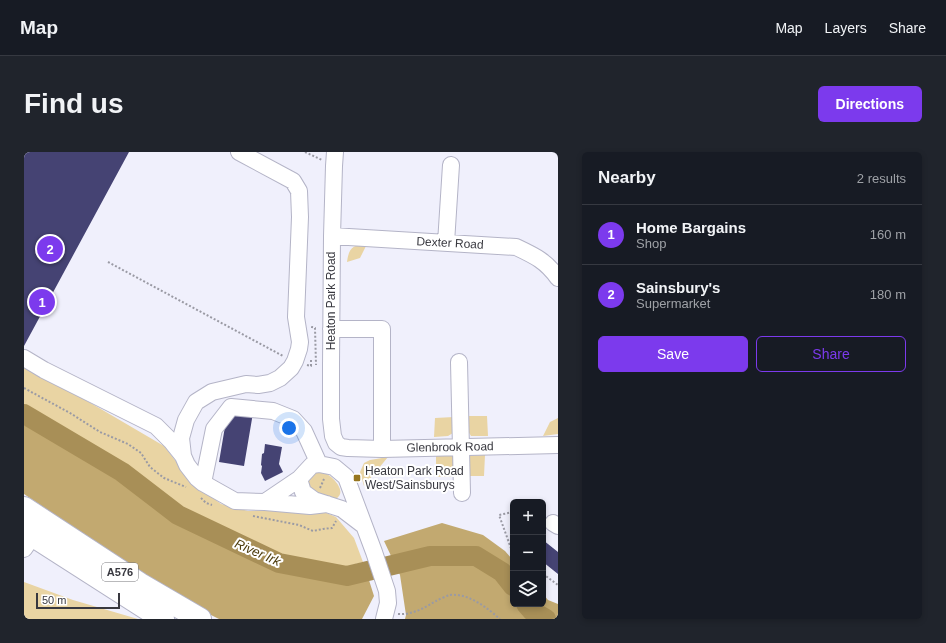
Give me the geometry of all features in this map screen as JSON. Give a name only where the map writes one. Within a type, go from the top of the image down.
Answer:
[{"type":"highway","name":"A576","points":[[24,508],[31,534],[163,619]]},
{"type":"highway","name":"A576","points":[[31,534],[140,584],[200,619]]},
{"type":"street","points":[[183,456],[181,438],[186,420],[196,402],[212,392],[246,384],[258,385],[270,383],[280,378],[291,368],[299,349],[300,342],[296,317],[300,217],[299,191],[293,181],[239,152]]},
{"type":"street","name":"Heaton Park Road","points":[[335,159],[332,236],[331,418],[334,440],[338,446],[341,447]]},
{"type":"street","points":[[446,243],[451,165]]},
{"type":"street","name":"Dexter Road","points":[[332,236],[516,247],[542,261],[558,278]]},
{"type":"street","points":[[331,330],[382,329],[382,449]]},
{"type":"street","points":[[24,358],[44,370],[156,426],[171,441],[183,456],[187,465],[203,483],[235,501],[333,506],[347,500],[349,486]]},
{"type":"street","points":[[459,362],[462,493]]},
{"type":"street","points":[[203,483],[214,428],[231,407],[273,411],[293,419],[304,431],[319,464]]},
{"type":"street","name":"Glenbrook Road","points":[[341,447],[382,449],[460,446],[558,445]]},
{"type":"street","points":[[265,502],[299,479],[312,465],[319,464],[334,468],[346,477],[387,591],[388,603],[385,616]]},
{"type":"street","points":[[299,479],[303,492],[314,500],[342,509],[363,525]]},
{"type":"path","points":[[305,152],[335,159]]},
{"type":"path","points":[[108,262],[283,356],[311,366],[316,366],[315,328],[312,327],[312,335]]},
{"type":"path","points":[[311,358],[311,366]]},
{"type":"path","points":[[510,513],[499,515],[510,545]]},
{"type":"path","points":[[546,576],[558,586]]},
{"type":"path","points":[[385,616],[406,615],[450,595],[460,595],[477,602],[500,619]]},
{"type":"shaded area","points":[[367,244],[360,258],[347,262],[352,248],[358,245]]},
{"type":"shaded area","points":[[24,364],[164,446],[192,482],[221,504],[248,511],[293,510],[324,512],[336,517],[354,538],[363,562],[345,567],[278,554],[179,508],[118,460],[24,404]]},
{"type":"shaded area","points":[[465,416],[487,416],[488,436],[471,436],[466,428]]},
{"type":"shaded area","points":[[454,417],[453,433],[448,436],[434,437],[435,418]]},
{"type":"shaded area","points":[[558,418],[558,434],[543,436],[550,422]]},
{"type":"shaded area","points":[[24,425],[69,445],[148,495],[180,522],[243,555],[281,568],[340,579],[368,577],[374,596],[362,619],[219,619],[205,612],[120,559],[24,494]]},
{"type":"shaded area","points":[[485,455],[484,476],[465,476],[469,456]]},
{"type":"shaded area","points":[[436,456],[457,456],[457,476],[436,477]]},
{"type":"shaded area","points":[[388,457],[364,486],[360,472],[364,463],[370,460]]},
{"type":"shaded area","points":[[320,471],[329,475],[337,483],[340,492],[336,499],[329,501],[310,489],[308,483],[313,473]]},
{"type":"shaded area","points":[[442,523],[483,535],[505,551],[510,557],[510,607],[546,607],[546,598],[558,604],[558,619],[405,619],[406,615],[400,575],[384,541]]},
{"type":"shaded area","points":[[24,582],[73,600],[138,619],[24,619]]},
{"type":"building","points":[[24,152],[129,152],[24,346]]},
{"type":"building","points":[[229,403],[254,407],[244,466],[219,462]]},
{"type":"building","points":[[265,444],[282,447],[279,464],[283,472],[265,481],[261,473],[261,465]]},
{"type":"building","points":[[546,542],[558,552],[558,574],[546,564]]},
{"type":"waterway","name":"River Irk","points":[[24,414],[122,472],[178,515],[279,563],[347,576],[430,556],[476,556],[502,572],[510,582]]},
{"type":"waterway","name":"River Irk","points":[[529,607],[532,611],[546,619]]},
{"type":"place","name":"Sainsbury's","points":[[50,249]]},
{"type":"place","name":"Home Bargains","points":[[42,302]]},
{"type":"place","name":"Heaton Park Road West/Sainsburys","points":[[357,478]]}]
